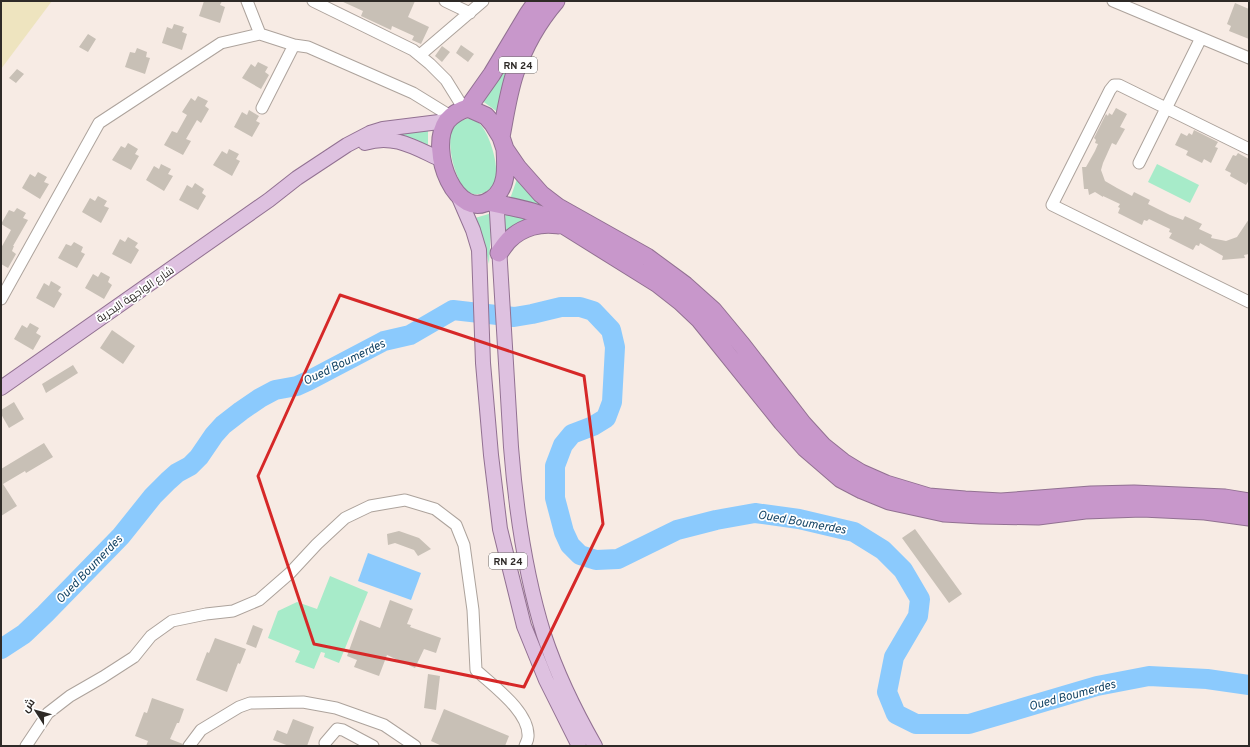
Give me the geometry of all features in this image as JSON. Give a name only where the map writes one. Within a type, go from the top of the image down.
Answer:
[{"type":"highway","name":"RN 24","points":[[458,114],[492,74],[537,1]]},
{"type":"highway","name":"RN 24","points":[[503,143],[515,74],[534,31],[556,1]]},
{"type":"highway","points":[[1249,502],[1224,498],[1134,494],[1091,495],[1001,502],[965,500],[929,496],[886,484],[861,474],[823,446],[803,424],[713,310],[685,284],[647,257],[558,207],[541,194],[518,168],[493,124],[486,116],[458,114],[441,138],[440,151],[444,168],[449,183],[457,193],[468,202],[480,205],[494,201],[535,212],[550,218],[658,284],[681,302],[699,319],[782,422],[805,448],[841,479],[862,490],[889,500],[944,512],[980,515],[1038,516],[1085,510],[1142,508],[1205,511],[1249,517]]},
{"type":"highway","points":[[494,201],[504,181],[506,172],[503,143]]},
{"type":"highway","points":[[499,253],[508,240],[520,231],[535,225],[550,223],[565,226]]},
{"type":"main road","name":"شارع الواجهة البحرية","points":[[1,388],[269,200],[288,184],[347,145],[370,133],[383,129],[458,114]]},
{"type":"main road","name":"شارع الواجهة البحرية","points":[[269,200],[283,195],[352,149],[374,140],[384,139],[397,141],[442,160]]},
{"type":"main road","name":"RN 24","points":[[457,193],[479,250],[483,363],[495,494],[500,529],[524,626],[546,680],[579,746]]},
{"type":"main road","name":"RN 24","points":[[494,201],[499,253],[514,488],[527,569],[545,637],[578,716],[595,746]]},
{"type":"street","points":[[247,1],[260,34]]},
{"type":"street","points":[[313,1],[413,50],[420,55],[446,80],[458,114]]},
{"type":"street","points":[[445,1],[470,13]]},
{"type":"street","points":[[420,55],[483,1]]},
{"type":"street","points":[[1113,1],[1249,58]]},
{"type":"street","points":[[1,298],[99,123],[221,43],[260,34],[294,45],[308,47],[458,114]]},
{"type":"street","points":[[1139,163],[1201,38]]},
{"type":"street","points":[[262,108],[294,45]]},
{"type":"street","points":[[1249,149],[1166,107],[1119,85],[1114,85],[1110,90],[1052,205],[1249,302]]},
{"type":"street","points":[[26,746],[48,713],[70,696],[134,657],[151,636],[172,621],[232,611],[259,600],[290,573],[317,544],[345,518],[370,506],[405,500],[434,509],[456,525],[464,544],[473,610],[476,670],[516,707],[526,725],[528,738],[525,746]]},
{"type":"street","points":[[189,746],[201,730],[239,707],[250,703],[303,702],[336,708],[384,725],[415,746]]},
{"type":"street","points":[[326,743],[337,729],[343,730],[373,746]]},
{"type":"highlighted area","points":[[340,295],[584,376],[603,524],[524,687],[314,644],[258,476]]},
{"type":"green space","points":[[512,60],[499,113],[481,100],[498,81]]},
{"type":"green space","points":[[472,118],[480,123],[487,134],[493,152],[496,172],[495,181],[492,188],[486,192],[478,194],[469,192],[459,181],[453,162],[450,142],[454,125],[458,122]]},
{"type":"green space","points":[[428,128],[428,145],[380,133]]},
{"type":"green space","points":[[1157,164],[1199,185],[1190,203],[1148,182]]},
{"type":"green space","points":[[517,179],[547,209],[510,199]]},
{"type":"green space","points":[[506,210],[542,219],[503,238]]},
{"type":"green space","points":[[492,213],[489,264],[482,234],[475,218]]},
{"type":"green space","points":[[330,576],[368,592],[339,663],[324,657],[325,653],[321,652],[314,669],[295,662],[300,651],[268,638],[278,611],[297,602],[317,609]]},
{"type":"sand","points":[[1,1],[52,1],[1,69]]},
{"type":"water","points":[[368,553],[421,573],[411,600],[358,581]]},
{"type":"building","points":[[204,1],[222,1],[220,5],[225,7],[220,23],[199,16]]},
{"type":"building","points":[[341,1],[415,1],[408,17],[429,27],[421,44],[412,40],[414,36],[392,26],[391,30],[361,16],[363,11]]},
{"type":"building","points":[[1235,3],[1249,9],[1249,39],[1229,31],[1231,26],[1227,24]]},
{"type":"building","points":[[174,24],[184,27],[182,32],[187,34],[182,50],[162,43],[167,27],[172,29]]},
{"type":"building","points":[[88,34],[96,39],[88,52],[79,47]]},
{"type":"building","points":[[461,45],[474,54],[468,62],[456,53]]},
{"type":"building","points":[[442,46],[450,52],[442,62],[435,56]]},
{"type":"building","points":[[137,48],[147,52],[146,57],[150,58],[145,74],[125,67],[130,52],[135,53]]},
{"type":"building","points":[[258,62],[268,67],[265,72],[269,75],[261,89],[242,78],[251,64],[255,67]]},
{"type":"building","points":[[17,69],[24,74],[16,83],[9,78]]},
{"type":"building","points":[[198,96],[208,101],[205,106],[209,109],[201,123],[197,120],[186,139],[191,141],[183,155],[164,145],[172,131],[177,133],[187,115],[182,112],[191,98],[195,101]]},
{"type":"building","points":[[1116,108],[1127,114],[1120,127],[1125,129],[1116,145],[1112,143],[1103,163],[1101,170],[1105,181],[1132,196],[1134,192],[1150,200],[1148,204],[1170,215],[1183,220],[1185,216],[1202,224],[1199,229],[1212,235],[1211,238],[1226,241],[1237,237],[1249,219],[1249,254],[1244,255],[1245,258],[1222,260],[1223,256],[1200,243],[1199,246],[1196,245],[1193,250],[1169,238],[1172,233],[1169,232],[1170,229],[1149,219],[1147,221],[1144,220],[1142,225],[1118,213],[1120,208],[1118,207],[1120,204],[1095,192],[1089,195],[1088,189],[1084,189],[1082,167],[1086,167],[1095,151],[1098,144],[1095,143],[1096,140],[1094,138],[1106,114],[1108,116],[1109,113],[1112,115]]},
{"type":"building","points":[[249,110],[259,116],[256,121],[260,123],[252,137],[234,127],[242,112],[247,115]]},
{"type":"building","points":[[1194,130],[1218,142],[1215,147],[1218,148],[1211,163],[1204,159],[1202,163],[1186,155],[1188,151],[1175,145],[1181,133],[1187,136],[1189,133],[1192,135]]},
{"type":"building","points":[[128,143],[138,149],[135,154],[139,156],[131,170],[112,160],[121,146],[125,148]]},
{"type":"building","points":[[229,149],[239,154],[236,159],[240,161],[232,176],[213,165],[222,151],[227,154]]},
{"type":"building","points":[[1238,153],[1249,159],[1249,180],[1246,185],[1230,176],[1231,173],[1225,170],[1233,155],[1236,156]]},
{"type":"building","points":[[161,164],[171,169],[168,174],[173,176],[164,191],[146,180],[154,166],[159,169]]},
{"type":"building","points":[[38,172],[47,177],[44,182],[49,184],[40,199],[22,188],[30,174],[35,177]]},
{"type":"building","points":[[195,183],[204,189],[202,193],[206,196],[198,210],[179,200],[187,185],[192,188]]},
{"type":"building","points":[[98,196],[107,201],[104,206],[109,208],[101,223],[82,212],[90,198],[95,201]]},
{"type":"building","points":[[17,208],[26,213],[23,218],[28,220],[13,246],[12,251],[16,254],[8,268],[1,264],[1,248],[11,230],[1,224],[9,210],[14,212]]},
{"type":"building","points":[[128,237],[138,243],[135,247],[139,250],[131,264],[112,254],[120,239],[125,242]]},
{"type":"building","points":[[74,242],[83,247],[81,252],[85,254],[77,268],[58,258],[66,244],[71,246]]},
{"type":"building","points":[[101,272],[110,277],[108,282],[112,285],[104,299],[85,288],[93,274],[98,277]]},
{"type":"building","points":[[51,281],[61,287],[58,291],[62,294],[54,308],[36,298],[44,283],[49,286]]},
{"type":"building","points":[[30,323],[39,328],[36,333],[41,336],[33,350],[14,339],[22,325],[27,328]]},
{"type":"building","points":[[112,330],[135,346],[123,364],[100,348]]},
{"type":"building","points":[[73,365],[78,373],[46,393],[42,384]]},
{"type":"building","points":[[14,402],[24,419],[9,428],[1,414],[1,410]]},
{"type":"building","points":[[44,443],[53,457],[26,473],[25,471],[3,484],[17,506],[1,516],[1,469]]},
{"type":"building","points":[[915,529],[962,594],[949,603],[902,538]]},
{"type":"building","points":[[399,531],[419,538],[431,549],[418,556],[414,550],[395,543],[388,545],[387,534]]},
{"type":"building","points":[[390,600],[413,609],[407,624],[411,625],[410,627],[441,638],[436,653],[424,649],[415,668],[387,655],[379,676],[354,667],[357,660],[347,656],[360,620],[380,628]]},
{"type":"building","points":[[253,625],[263,629],[256,648],[246,644]]},
{"type":"building","points":[[215,638],[246,649],[240,664],[238,663],[227,692],[196,680],[207,652],[209,653]]},
{"type":"building","points":[[428,674],[440,676],[436,710],[424,708]]},
{"type":"building","points":[[152,698],[184,709],[179,723],[177,723],[170,739],[183,744],[182,746],[146,746],[148,741],[135,736],[144,712],[147,713]]},
{"type":"building","points":[[444,709],[509,736],[505,746],[442,746],[431,741]]},
{"type":"building","points":[[293,719],[314,727],[307,746],[289,746],[273,740],[277,730],[287,734]]},
{"type":"waterway","name":"Oued Boumerdes","points":[[1,649],[24,634],[45,614],[121,536],[153,496],[177,473],[190,466],[199,457],[223,425],[260,398],[275,390],[297,386],[308,381],[384,341],[410,335],[453,310],[514,317],[561,307],[580,307],[593,311],[611,330],[615,347],[612,402],[606,418],[593,426],[572,434],[563,445],[555,466],[555,498],[564,532],[570,545],[580,555],[596,560],[618,559],[677,530],[716,520],[755,513],[799,519],[854,532],[883,550],[903,570],[920,599],[918,616],[894,657],[887,692],[896,714],[916,724],[969,724],[1097,686],[1149,676],[1207,679],[1249,685]]}]
